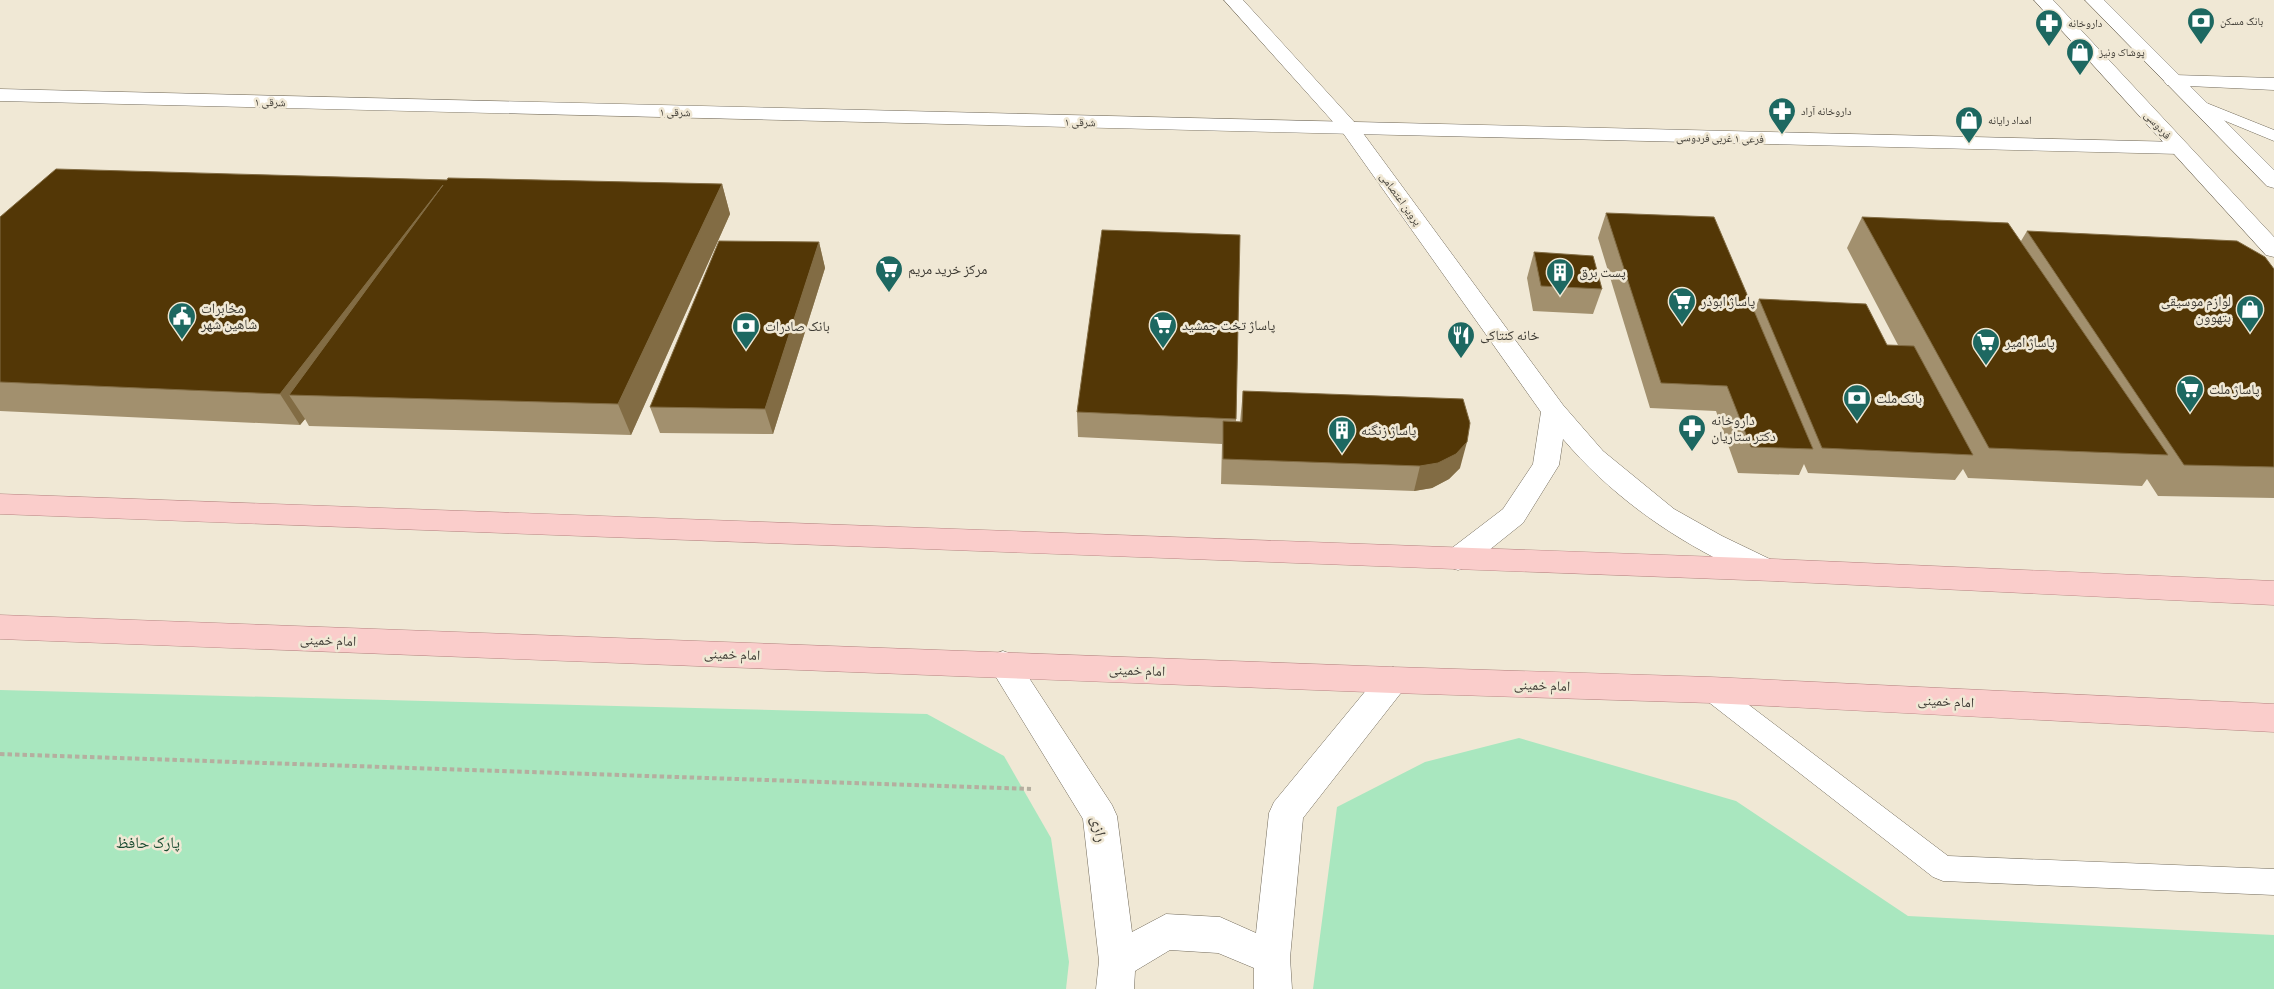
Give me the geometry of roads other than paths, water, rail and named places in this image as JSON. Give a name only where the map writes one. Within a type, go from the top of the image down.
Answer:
[{"type":"main road","name":"پروین اعتصامی","points":[[1232,0],[1350,129],[1554,411],[1594,458],[1664,516],[1712,544],[1766,570]]},
{"type":"main road","name":"فردوسی","points":[[2043,0],[2274,250]]},
{"type":"main road","points":[[2094,0],[2274,182]]},
{"type":"main road","points":[[2174,81],[2274,84]]},
{"type":"main road","name":"۱ شرقی","points":[[0,95],[1350,129]]},
{"type":"main road","name":"فرعی ۱ غربی فردوسی","points":[[1350,129],[2180,148]]},
{"type":"main road","points":[[1458,559],[1513,516],[1518,509],[1546,465],[1554,411]]},
{"type":"main road","points":[[0,504],[1766,570],[2274,592]]},
{"type":"main road","points":[[0,512],[39,506]]},
{"type":"main road","points":[[0,608],[76,631]]},
{"type":"main road","name":"امام خمینی","points":[[0,627],[1394,680],[1711,690],[2274,718]]},
{"type":"main road","name":"رازی","points":[[1003,664],[1100,816],[1116,975]]},
{"type":"main road","points":[[1273,973],[1286,813],[1394,680]]},
{"type":"main road","points":[[1116,975],[1166,932],[1220,935],[1273,973]]},
{"type":"lane","points":[[2194,102],[2274,136]]},
{"type":"lane","points":[[2230,139],[2236,135],[2255,139],[2274,152]]},
{"type":"lane","points":[[1711,690],[1943,868],[2274,882]]},
{"type":"place","name":"بانک مسکن","points":[[2201,45]]},
{"type":"place","name":"داروخانه","points":[[2049,47]]},
{"type":"place","name":"پوشاک ونیز","points":[[2080,76]]},
{"type":"place","name":"داروخانه آراد","points":[[1782,135]]},
{"type":"place","name":"امداد رایانه","points":[[1969,144]]},
{"type":"place","name":"مرکز خرید مریم","points":[[889,293]]},
{"type":"place","name":"پست برق","points":[[1560,296]]},
{"type":"place","name":"پاساژ ابوذر","points":[[1682,325]]},
{"type":"place","name":"لوازم موسیقی بتهوون","points":[[2250,333]]},
{"type":"place","name":"مخابرات شاهین شهر","points":[[182,340]]},
{"type":"place","name":"پاساژ تخت جمشید","points":[[1163,349]]},
{"type":"place","name":"بانک صادرات","points":[[746,350]]},
{"type":"place","name":"خانه کنتاکی","points":[[1461,359]]},
{"type":"place","name":"پاساژ امیر","points":[[1986,366]]},
{"type":"place","name":"پاساژ ملت","points":[[2190,413]]},
{"type":"place","name":"بانک ملت","points":[[1857,422]]},
{"type":"place","name":"داروخانه دکتر ستاریان","points":[[1692,452]]},
{"type":"place","name":"پاساژ زنگنه","points":[[1342,454]]},
{"type":"park label","name":"پارک حافظ","points":[[148,842]]}]
